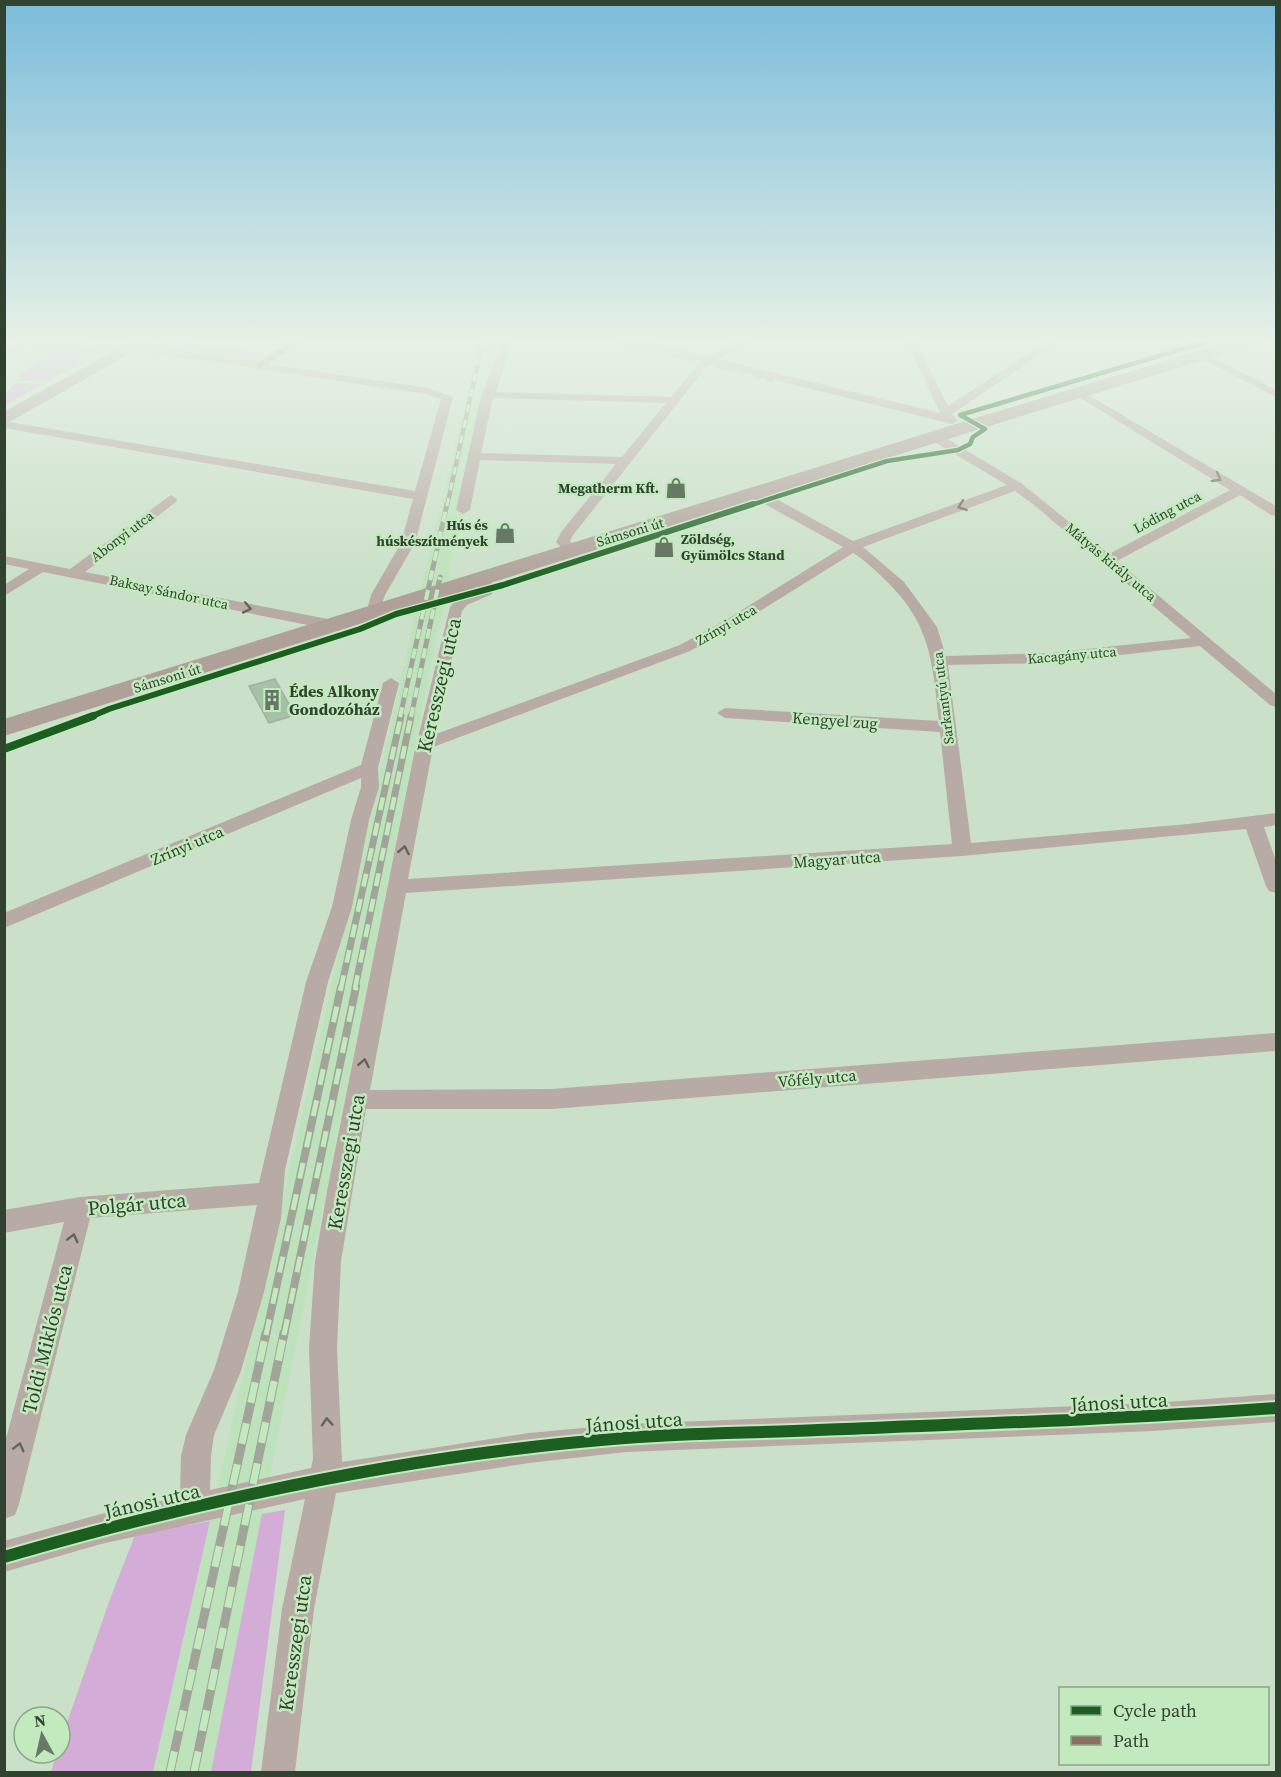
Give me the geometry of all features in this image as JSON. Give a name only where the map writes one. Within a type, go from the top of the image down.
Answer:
[{"type":"main road","name":"Sámsoni út","points":[[4,728],[983,422]]},
{"type":"street","points":[[4,422],[421,496]]},
{"type":"street","points":[[373,613],[378,595],[406,549],[440,422]]},
{"type":"street","points":[[463,510],[482,422]]},
{"type":"street","points":[[571,550],[563,543],[565,537],[656,422]]},
{"type":"street","points":[[955,422],[964,428]]},
{"type":"street","points":[[1127,422],[1276,512]]},
{"type":"street","name":"Mátyás király utca","points":[[935,436],[1017,486],[1109,560],[1276,702]]},
{"type":"street","points":[[476,456],[625,461]]},
{"type":"street","name":"Zrínyi utca","points":[[426,744],[700,642],[854,546],[1017,486]]},
{"type":"street","name":"Lóding utca","points":[[1109,560],[1239,490]]},
{"type":"street","name":"Sarkantyú utca","points":[[755,493],[854,546],[887,573],[914,603],[932,633],[940,661],[962,850]]},
{"type":"street","name":"Abonyi utca","points":[[74,573],[171,499]]},
{"type":"street","name":"Baksay Sándor utca","points":[[4,560],[333,625]]},
{"type":"street","points":[[4,592],[41,567]]},
{"type":"street","name":"Keresszegi utca","points":[[278,1773],[298,1609],[324,1480],[328,1441],[323,1348],[327,1272],[340,1186],[397,887],[455,610],[462,602],[487,591],[487,586],[482,579]]},
{"type":"street","name":"Kacagány utca","points":[[940,661],[1049,658],[1203,640]]},
{"type":"street","points":[[195,1507],[196,1456],[200,1435],[227,1371],[251,1292],[268,1218],[273,1170],[309,1014],[342,907],[360,820],[370,786],[369,768],[391,683]]},
{"type":"street","name":"Kengyel zug","points":[[724,713],[946,727]]},
{"type":"street","name":"Zrínyi utca","points":[[4,921],[369,768]]},
{"type":"street","name":"Magyar utca","points":[[397,887],[962,850],[1276,819]]},
{"type":"street","points":[[1253,823],[1276,886]]},
{"type":"street","name":"Vőfély utca","points":[[357,1098],[552,1099],[1276,1042]]},
{"type":"street","name":"Polgár utca","points":[[4,1222],[80,1208],[270,1193]]},
{"type":"street","name":"Toldi Miklós utca","points":[[4,1504],[80,1208]]},
{"type":"street","name":"Jánosi utca","points":[[4,1557],[101,1529],[324,1480],[434,1461],[529,1448],[626,1438],[1154,1417],[1276,1408]]},
{"type":"shaded area","points":[[459,422],[480,422],[211,1772],[153,1772]]},
{"type":"shaded area","points":[[285,1510],[251,1772],[211,1772],[262,1514]]},
{"type":"shaded area","points":[[210,1521],[153,1772],[51,1772],[53,1765],[72,1765],[72,1708],[135,1535]]},
{"type":"building","name":"Édes Alkony Gondozóház","points":[[275,679],[295,715],[269,723],[249,686]]},
{"type":"railway","points":[[447,506],[465,422]]},
{"type":"railway","points":[[400,717],[447,504]]},
{"type":"railway","points":[[411,717],[440,577]]},
{"type":"railway","points":[[341,988],[401,716]]},
{"type":"railway","points":[[355,988],[411,716]]},
{"type":"railway","points":[[266,1335],[341,987]]},
{"type":"railway","points":[[284,1335],[356,987]]},
{"type":"railway","points":[[170,1772],[266,1333]]},
{"type":"railway","points":[[194,1772],[284,1333]]},
{"type":"cycle path","points":[[4,749],[68,727],[109,709],[360,629],[396,614],[503,585],[887,461],[958,450],[970,444],[973,437],[985,429],[972,422]]},
{"type":"cycle path","points":[[4,1557],[101,1529],[358,1473],[529,1448],[626,1438],[1153,1417],[1276,1408]]},
{"type":"place","name":"Megatherm Kft.","points":[[676,488]]},
{"type":"place","name":"Hús és húskészítmények","points":[[505,533]]},
{"type":"place","name":"Zöldség, Gyümölcs Stand","points":[[664,547]]},
{"type":"place","name":"Édes Alkony Gondozóház","points":[[272,700]]}]
